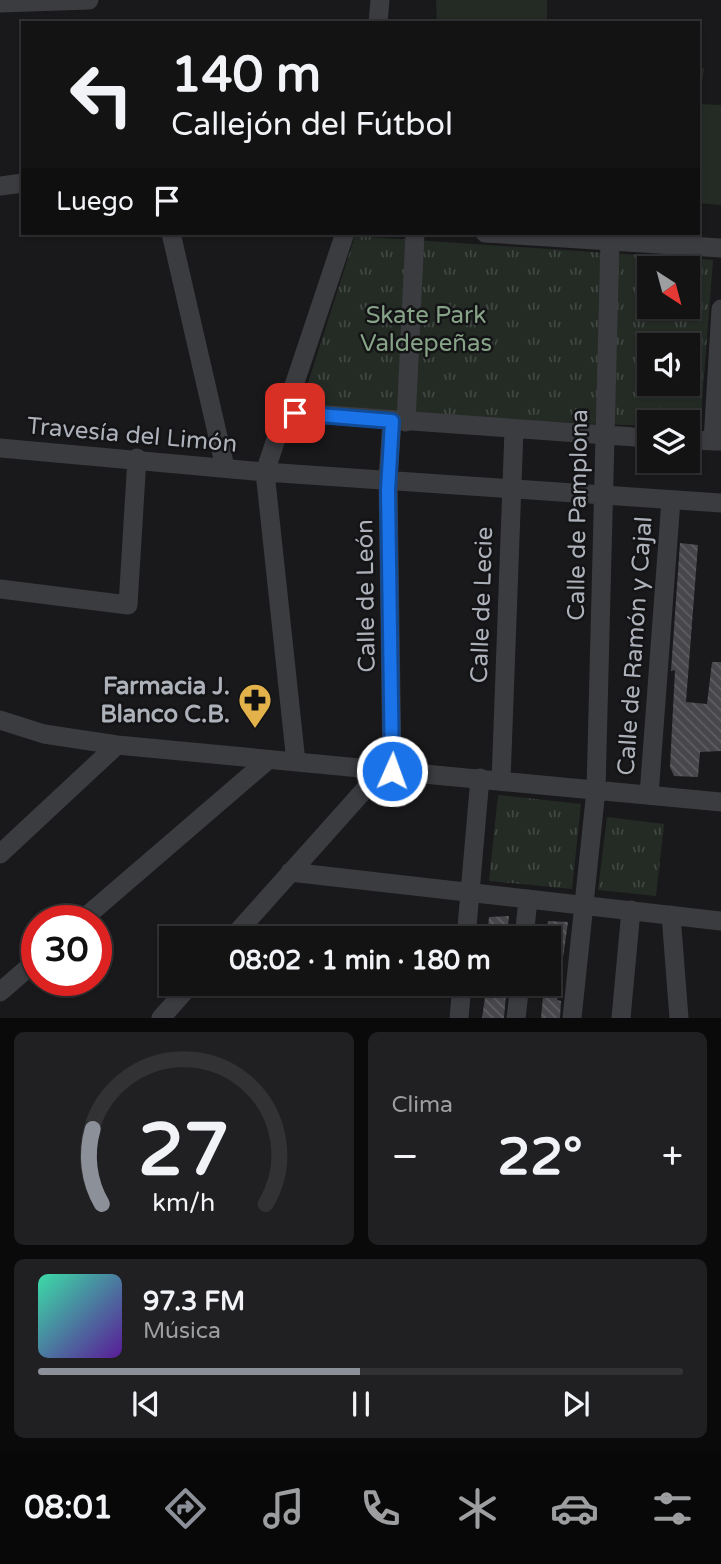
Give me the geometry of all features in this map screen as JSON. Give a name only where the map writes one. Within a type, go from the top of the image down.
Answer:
[{"type":"street","points":[[0,3],[89,0]]},
{"type":"street","points":[[378,21],[380,0]]},
{"type":"street","points":[[0,186],[21,183]]},
{"type":"street","points":[[171,235],[225,467]]},
{"type":"street","points":[[296,762],[265,472],[344,235]]},
{"type":"street","name":"Calle de León","points":[[392,771],[388,479],[399,421],[415,235]]},
{"type":"street","points":[[516,235],[721,248]]},
{"type":"street","name":"Calle de Pamplona","points":[[572,1018],[596,790],[610,241]]},
{"type":"street","points":[[717,441],[721,309]]},
{"type":"street","points":[[285,412],[637,437]]},
{"type":"street","name":"Calle de Lecie","points":[[501,781],[514,430]]},
{"type":"street","name":"Travesía del Limón","points":[[0,448],[136,458],[265,472],[721,503]]},
{"type":"street","points":[[0,589],[128,605],[136,458]]},
{"type":"street","name":"Calle de Ramón y Cajal","points":[[649,795],[671,500]]},
{"type":"street","points":[[0,720],[44,734],[117,746],[721,802]]},
{"type":"street","points":[[0,854],[117,746]]},
{"type":"street","points":[[99,905],[268,760]]},
{"type":"street","points":[[243,926],[367,786],[392,771]]},
{"type":"street","points":[[467,926],[480,778]]},
{"type":"street","points":[[290,872],[721,921]]},
{"type":"street","points":[[525,926],[528,899]]},
{"type":"street","points":[[621,1018],[631,910]]},
{"type":"street","points":[[671,915],[679,1018]]},
{"type":"street","points":[[0,992],[21,974]]},
{"type":"street","points":[[161,1018],[180,996]]},
{"type":"street","points":[[459,1018],[461,996]]},
{"type":"street","points":[[516,1018],[519,996]]},
{"type":"green space","points":[[436,0],[547,0],[547,20],[556,21],[437,21]]},
{"type":"green space","points":[[704,68],[700,97],[700,69]]},
{"type":"green space","points":[[700,104],[721,105],[721,205],[700,203]]},
{"type":"green space","name":"Skate Park Valdepeñas","points":[[355,236],[653,256],[637,256],[637,319],[700,319],[700,259],[713,260],[700,428],[700,410],[637,410],[637,425],[342,413],[300,408]]},
{"type":"green space","points":[[498,795],[581,804],[572,889],[489,881]]},
{"type":"green space","points":[[607,817],[664,824],[656,896],[598,890]]},
{"type":"building","points":[[680,543],[698,545],[686,702],[707,704],[712,662],[721,662],[721,751],[700,752],[698,777],[674,776],[670,767],[675,670],[671,671]]},
{"type":"building","points":[[509,916],[508,926],[488,926],[489,917]]},
{"type":"building","points":[[548,921],[568,922],[561,972],[561,926],[547,926]]},
{"type":"building","points":[[485,996],[506,996],[504,1018],[482,1018]]},
{"type":"building","points":[[558,996],[557,1000],[561,1001],[560,1018],[541,1018],[543,997],[536,997]]},
{"type":"place","name":"Farmacia J. Blanco C.B.","points":[[255,730]]},
{"type":"route","points":[[295,413],[392,421],[388,490],[394,741],[392,771]]}]
